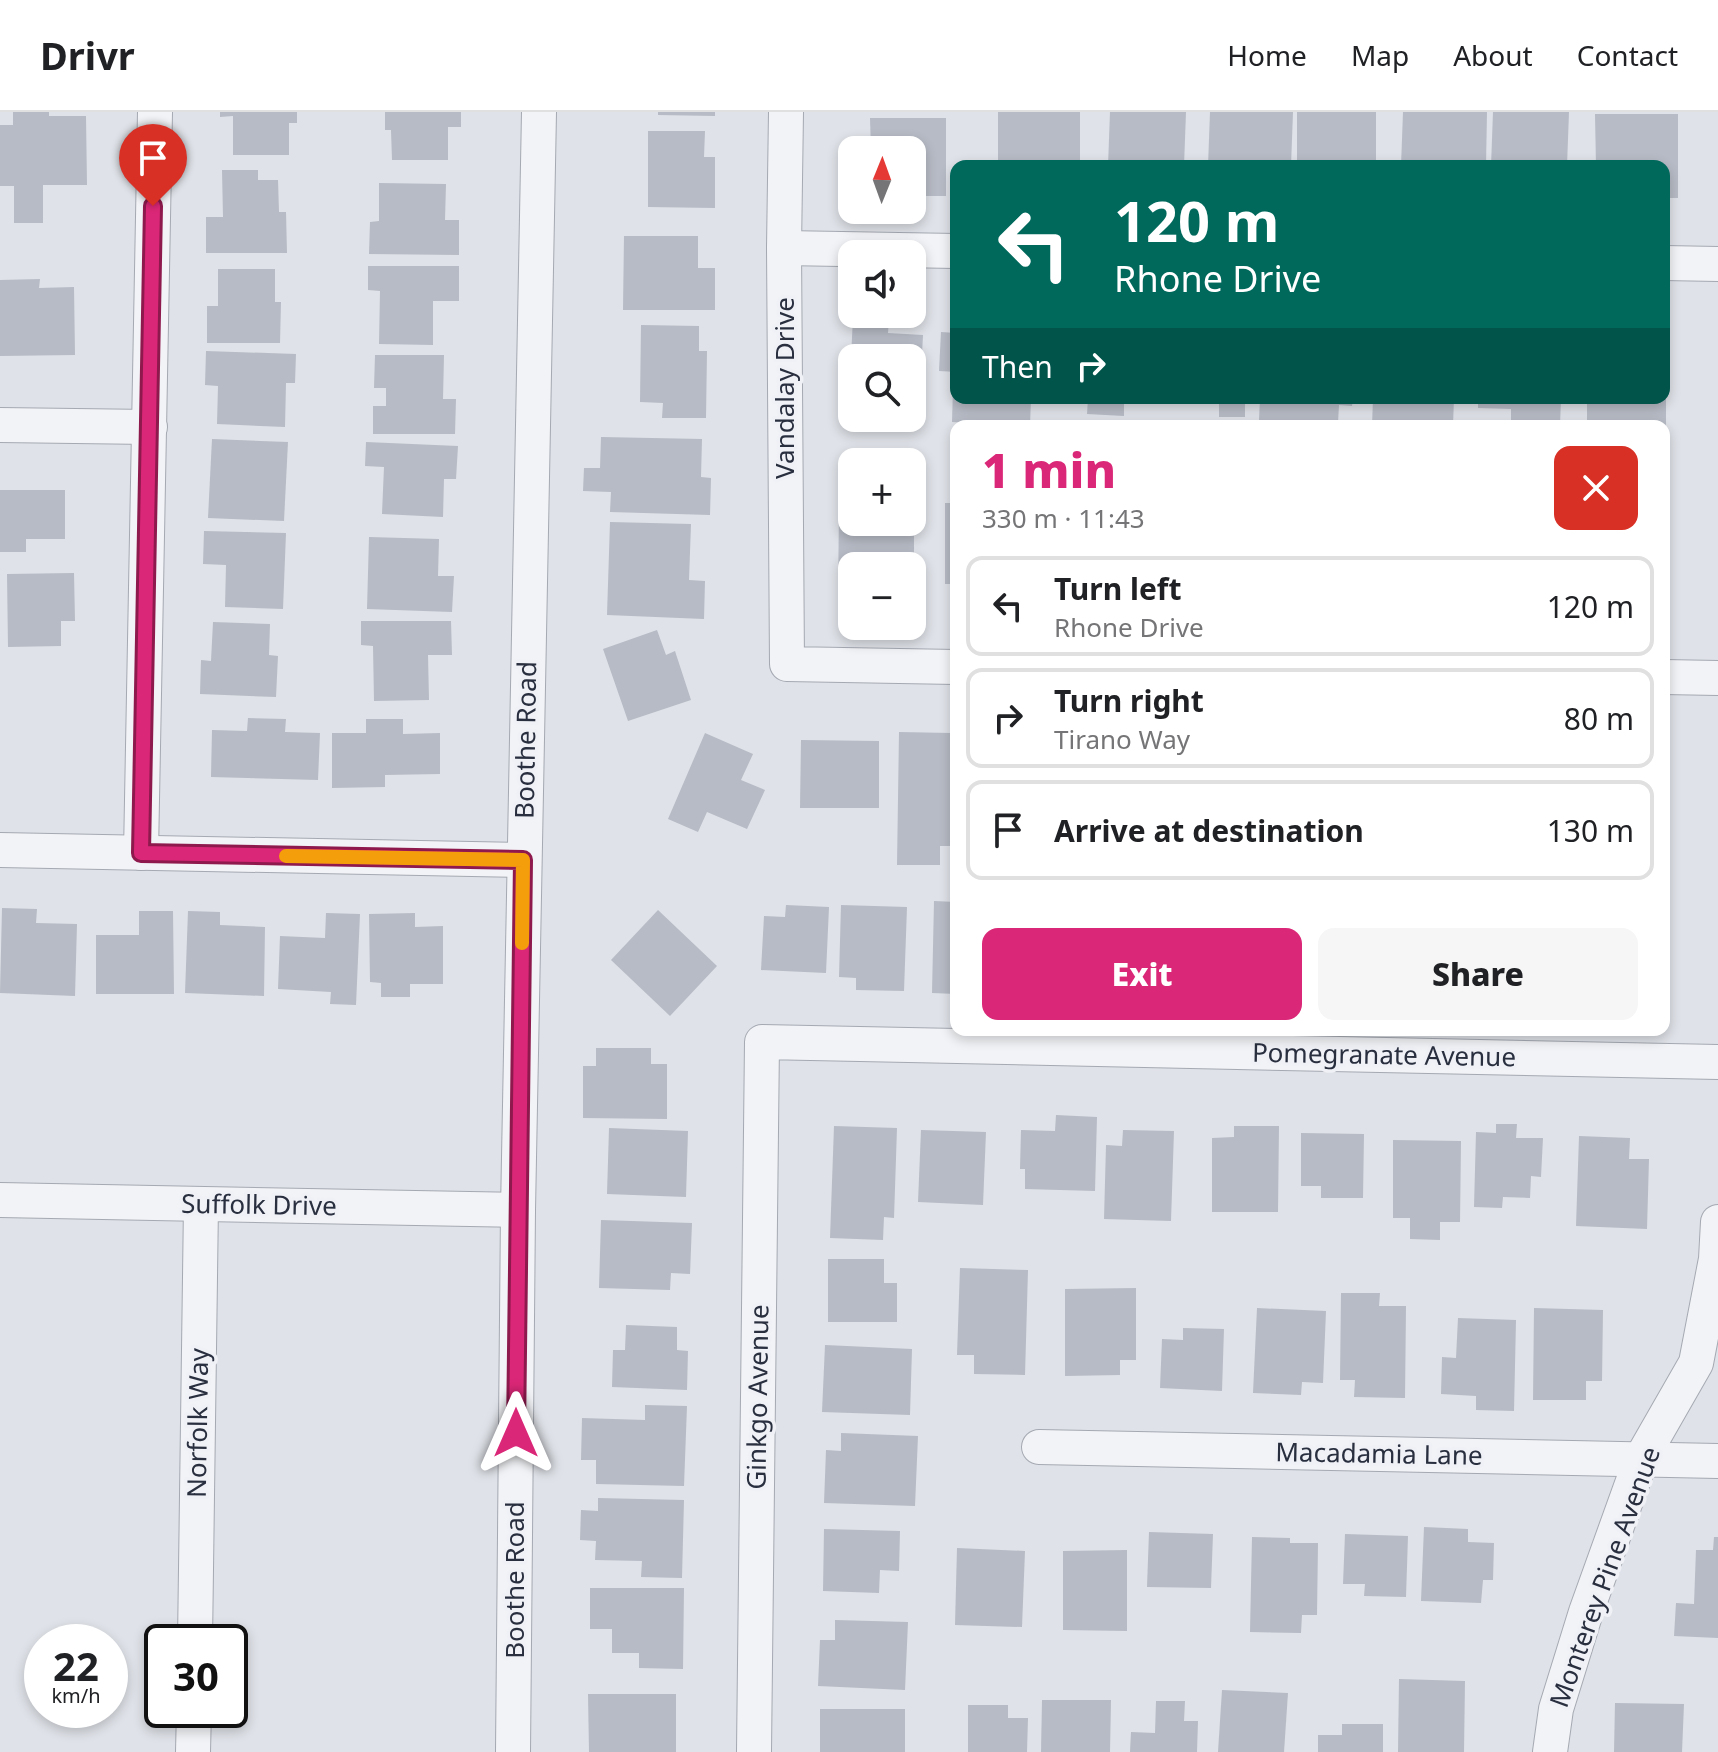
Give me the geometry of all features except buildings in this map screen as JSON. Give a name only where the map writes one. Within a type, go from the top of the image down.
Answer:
[{"type":"street","points":[[141,853],[155,112]]},
{"type":"street","name":"Boothe Road","points":[[513,1752],[523,860],[539,112]]},
{"type":"street","name":"Vandalay Drive","points":[[786,112],[787,664],[950,667]]},
{"type":"street","points":[[784,248],[950,251]]},
{"type":"street","points":[[1670,263],[1718,264]]},
{"type":"street","points":[[0,425],[150,427]]},
{"type":"street","points":[[1670,677],[1718,678]]},
{"type":"street","points":[[0,850],[523,860]]},
{"type":"street","name":"Pomegranate Avenue","points":[[762,1042],[1718,1062]]},
{"type":"street","name":"Ginkgo Avenue","points":[[754,1752],[762,1042]]},
{"type":"street","name":"Suffolk Drive","points":[[0,1200],[518,1210]]},
{"type":"street","name":"Norfolk Way","points":[[195,1624],[201,1204]]},
{"type":"street","name":"Monterey Pine Avenue","points":[[1550,1752],[1556,1709],[1586,1612],[1641,1459],[1696,1363],[1716,1259],[1718,1222]]},
{"type":"street","name":"Macadamia Lane","points":[[1039,1447],[1718,1461]]},
{"type":"street","points":[[193,1752],[194,1728]]},
{"type":"slow traffic","points":[[286,856],[523,860],[522,943]]},
{"type":"route","points":[[153,206],[141,853],[523,860],[516,1433]]}]
